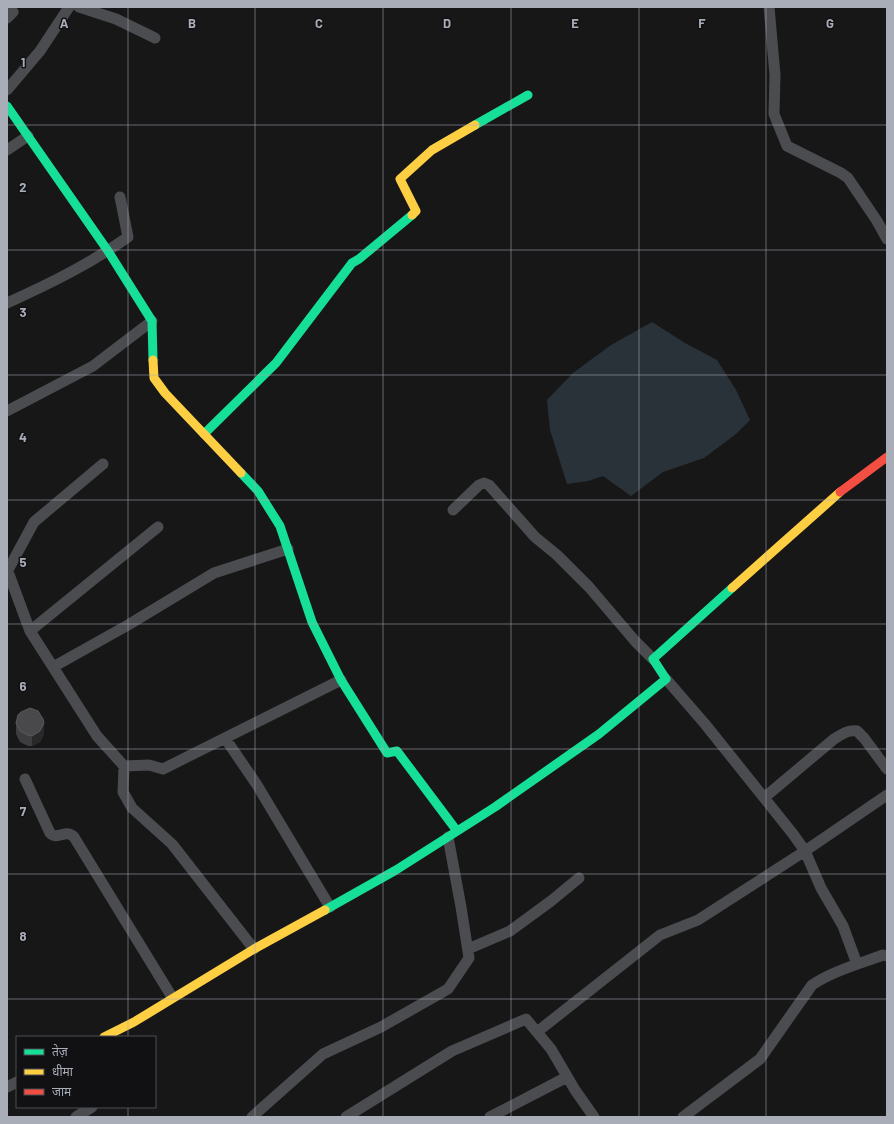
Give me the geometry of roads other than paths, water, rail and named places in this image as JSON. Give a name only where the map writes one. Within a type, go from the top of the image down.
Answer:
[{"type":"street","points":[[7,18],[13,12],[9,7]]},
{"type":"street","points":[[7,90],[40,51],[70,7]]},
{"type":"street","points":[[79,7],[116,19],[155,38]]},
{"type":"street","points":[[769,7],[775,75],[774,114],[787,146],[848,178],[877,220],[887,239]]},
{"type":"street","points":[[204,434],[276,363],[352,263],[358,260],[416,211],[400,179],[432,150],[528,95]]},
{"type":"street","points":[[7,106],[108,251],[152,321],[154,378],[165,393],[258,491],[280,526],[312,622],[341,680],[387,753],[397,751],[452,834],[461,907],[470,958],[448,989],[381,1027],[323,1054],[252,1117]]},
{"type":"street","points":[[7,150],[28,136]]},
{"type":"street","points":[[7,303],[59,279],[108,251],[128,237],[120,197]]},
{"type":"street","points":[[7,411],[93,366],[152,321]]},
{"type":"street","points":[[653,659],[845,488],[887,457]]},
{"type":"street","points":[[103,464],[34,522],[7,570],[30,631],[97,736],[124,766],[123,792],[132,808],[172,844],[254,949]]},
{"type":"street","points":[[453,510],[479,485],[484,483],[489,485],[535,537],[580,577],[635,641],[653,659],[666,679],[786,824],[805,851],[821,888],[843,926],[857,964]]},
{"type":"street","points":[[30,631],[158,527]]},
{"type":"street","points":[[53,667],[128,625],[214,572],[288,549]]},
{"type":"street","points":[[106,1036],[134,1022],[172,997],[254,949],[396,870],[495,807],[599,734],[666,679]]},
{"type":"street","points":[[124,766],[148,765],[163,769],[341,680]]},
{"type":"street","points":[[764,797],[834,739],[850,730],[857,731],[864,738],[887,769]]},
{"type":"street","points":[[225,738],[257,785],[330,907]]},
{"type":"street","points":[[25,779],[50,833],[55,836],[67,833],[74,837],[172,997]]},
{"type":"street","points":[[537,1032],[660,935],[698,920],[805,851],[887,795]]},
{"type":"street","points":[[468,949],[510,930],[551,901],[579,878]]},
{"type":"street","points":[[683,1117],[760,1059],[812,985],[824,977],[857,964],[883,955],[887,956]]},
{"type":"street","points":[[346,1117],[452,1051],[526,1019],[551,1049],[575,1090],[594,1117]]},
{"type":"street","points":[[490,1117],[567,1077]]},
{"type":"street","points":[[7,1087],[16,1082]]},
{"type":"street","points":[[76,1117],[90,1108]]}]
